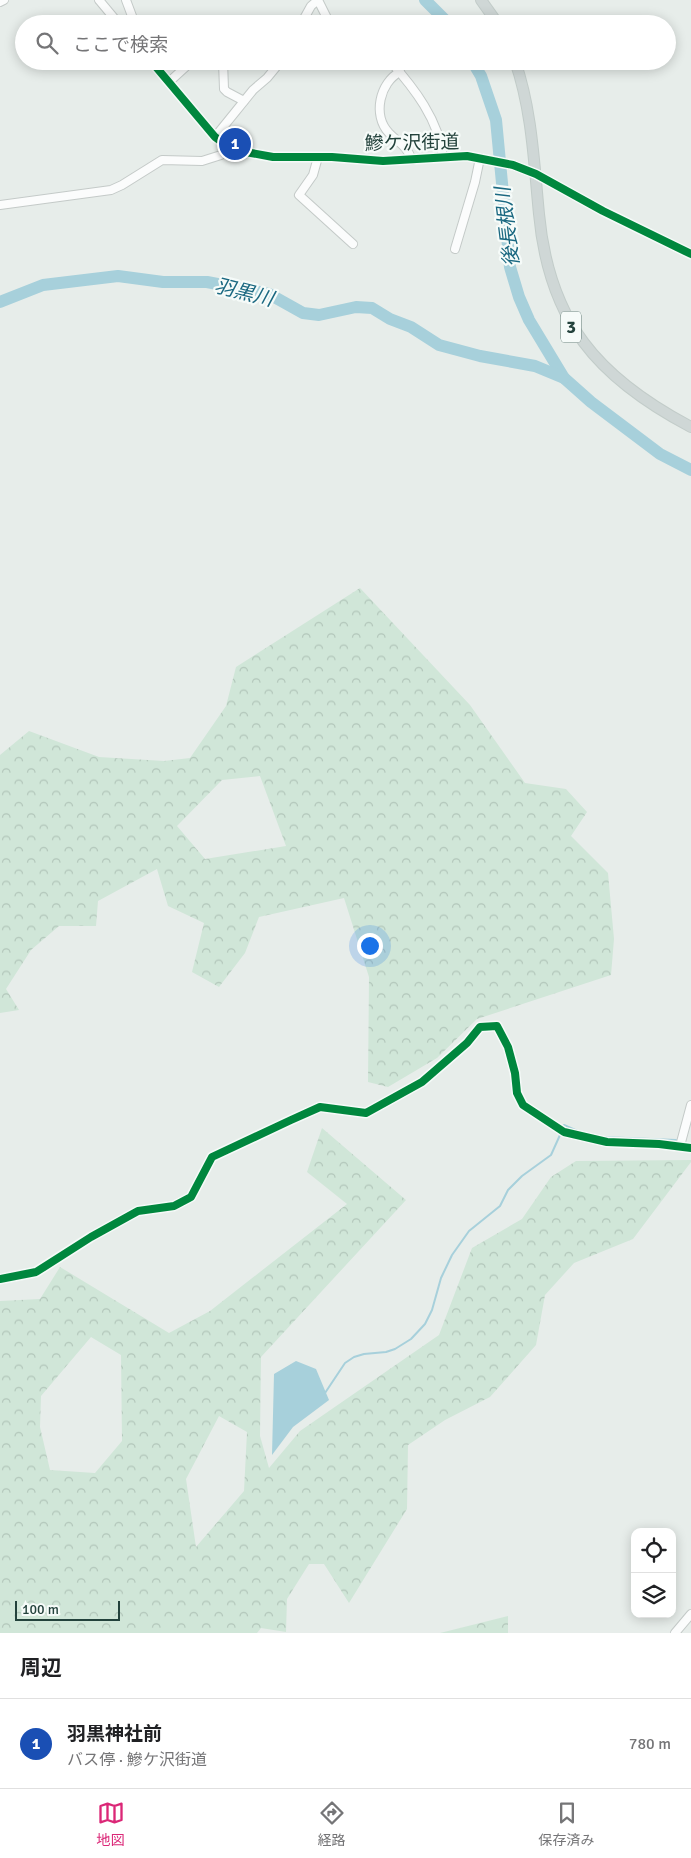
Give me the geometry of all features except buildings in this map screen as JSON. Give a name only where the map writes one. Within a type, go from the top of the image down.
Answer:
[{"type":"main road","points":[[481,0],[492,15]]},
{"type":"main road","name":"3","points":[[517,70],[524,96],[536,174],[539,215],[548,267],[560,303],[572,327],[594,356],[620,382],[647,402],[691,427]]},
{"type":"street","points":[[0,2],[4,0]]},
{"type":"street","points":[[99,0],[112,15]]},
{"type":"street","points":[[126,0],[132,15]]},
{"type":"street","points":[[306,15],[311,6],[318,0],[326,15]]},
{"type":"street","name":"鰺ケ沢街道","points":[[159,70],[215,137],[229,147],[246,153],[265,156],[383,161],[443,157],[484,158],[513,165],[536,174],[603,211],[691,254]]},
{"type":"street","points":[[169,82],[182,70]]},
{"type":"street","points":[[223,70],[224,89],[244,101]]},
{"type":"street","points":[[215,137],[244,101],[273,70]]},
{"type":"street","points":[[412,160],[405,146],[389,133],[381,116],[381,99],[388,80],[400,72],[432,118],[441,141],[443,157]]},
{"type":"street","points":[[0,205],[111,190],[162,160],[202,160],[221,155],[229,147]]},
{"type":"street","points":[[318,157],[313,175],[299,195],[353,244]]},
{"type":"street","points":[[455,249],[484,158]]},
{"type":"street","points":[[0,1280],[36,1272],[91,1237],[138,1211],[174,1206],[190,1197],[212,1157],[291,1120],[320,1107],[366,1113],[422,1082],[468,1043],[480,1027],[497,1026],[508,1047],[518,1093],[523,1105],[564,1132],[607,1142],[691,1148]]},
{"type":"street","points":[[680,1146],[691,1105]]},
{"type":"street","points":[[675,1633],[691,1614]]},
{"type":"green space","points":[[360,588],[470,705],[525,783],[566,789],[587,812],[571,836],[608,873],[614,939],[611,975],[477,1019],[437,1058],[388,1087],[368,1082],[369,977],[344,898],[259,917],[245,953],[219,987],[192,972],[204,923],[168,906],[157,869],[98,901],[96,926],[59,926],[31,950],[6,989],[19,1010],[0,1013],[0,755],[29,731],[99,757],[164,761],[190,758],[226,706],[236,667]],"holes":[[[260,776],[286,846],[205,859],[177,826],[222,780]]]},
{"type":"green space","points":[[322,1128],[406,1200],[261,1357],[260,1436],[269,1468],[300,1431],[439,1335],[472,1248],[522,1219],[551,1177],[576,1161],[691,1160],[633,1239],[574,1263],[545,1295],[536,1345],[490,1397],[445,1420],[408,1445],[407,1509],[349,1603],[324,1564],[309,1564],[287,1599],[286,1632],[261,1628],[257,1633],[0,1633],[0,1301],[40,1299],[60,1267],[169,1333],[210,1311],[347,1204],[307,1172]],"holes":[[[91,1337],[121,1355],[122,1441],[95,1473],[50,1470],[40,1427],[41,1396]],[[219,1416],[247,1432],[244,1491],[196,1547],[186,1479]]]},
{"type":"green space","points":[[508,1616],[508,1633],[440,1633]]},
{"type":"water","points":[[296,1361],[316,1369],[329,1400],[293,1427],[272,1455],[274,1374]]},
{"type":"waterway","name":"後長根川","points":[[425,0],[440,15]]},
{"type":"waterway","name":"後長根川","points":[[477,70],[496,120],[510,267],[519,297],[529,320],[564,378],[591,402],[660,454],[691,470]]},
{"type":"waterway","name":"羽黒川","points":[[0,302],[43,285],[118,276],[163,282],[207,282],[269,294],[303,313],[319,315],[356,307],[372,308],[390,319],[411,327],[439,345],[480,356],[535,366],[564,378]]},
{"type":"waterway","points":[[564,1125],[582,1133]]},
{"type":"waterway","points":[[325,1393],[345,1363],[354,1357],[364,1354],[386,1352],[395,1349],[411,1339],[425,1324],[432,1310],[441,1278],[452,1255],[469,1231],[500,1206],[508,1190],[522,1176],[551,1155],[560,1135]]},
{"type":"waterway","points":[[601,1137],[676,1140]]},
{"type":"cycle path","points":[[159,70],[215,137],[229,147],[240,151],[273,157],[332,157],[383,161],[467,156],[513,165],[536,174],[603,211],[691,254]]},
{"type":"cycle path","points":[[0,1279],[36,1272],[91,1237],[138,1211],[174,1206],[191,1197],[212,1157],[291,1120],[320,1107],[366,1113],[422,1082],[467,1043],[480,1027],[497,1026],[508,1047],[515,1073],[517,1093],[523,1105],[564,1132],[607,1142],[659,1144],[691,1148]]},
{"type":"place","name":"羽黒神社前","points":[[235,144]]}]
